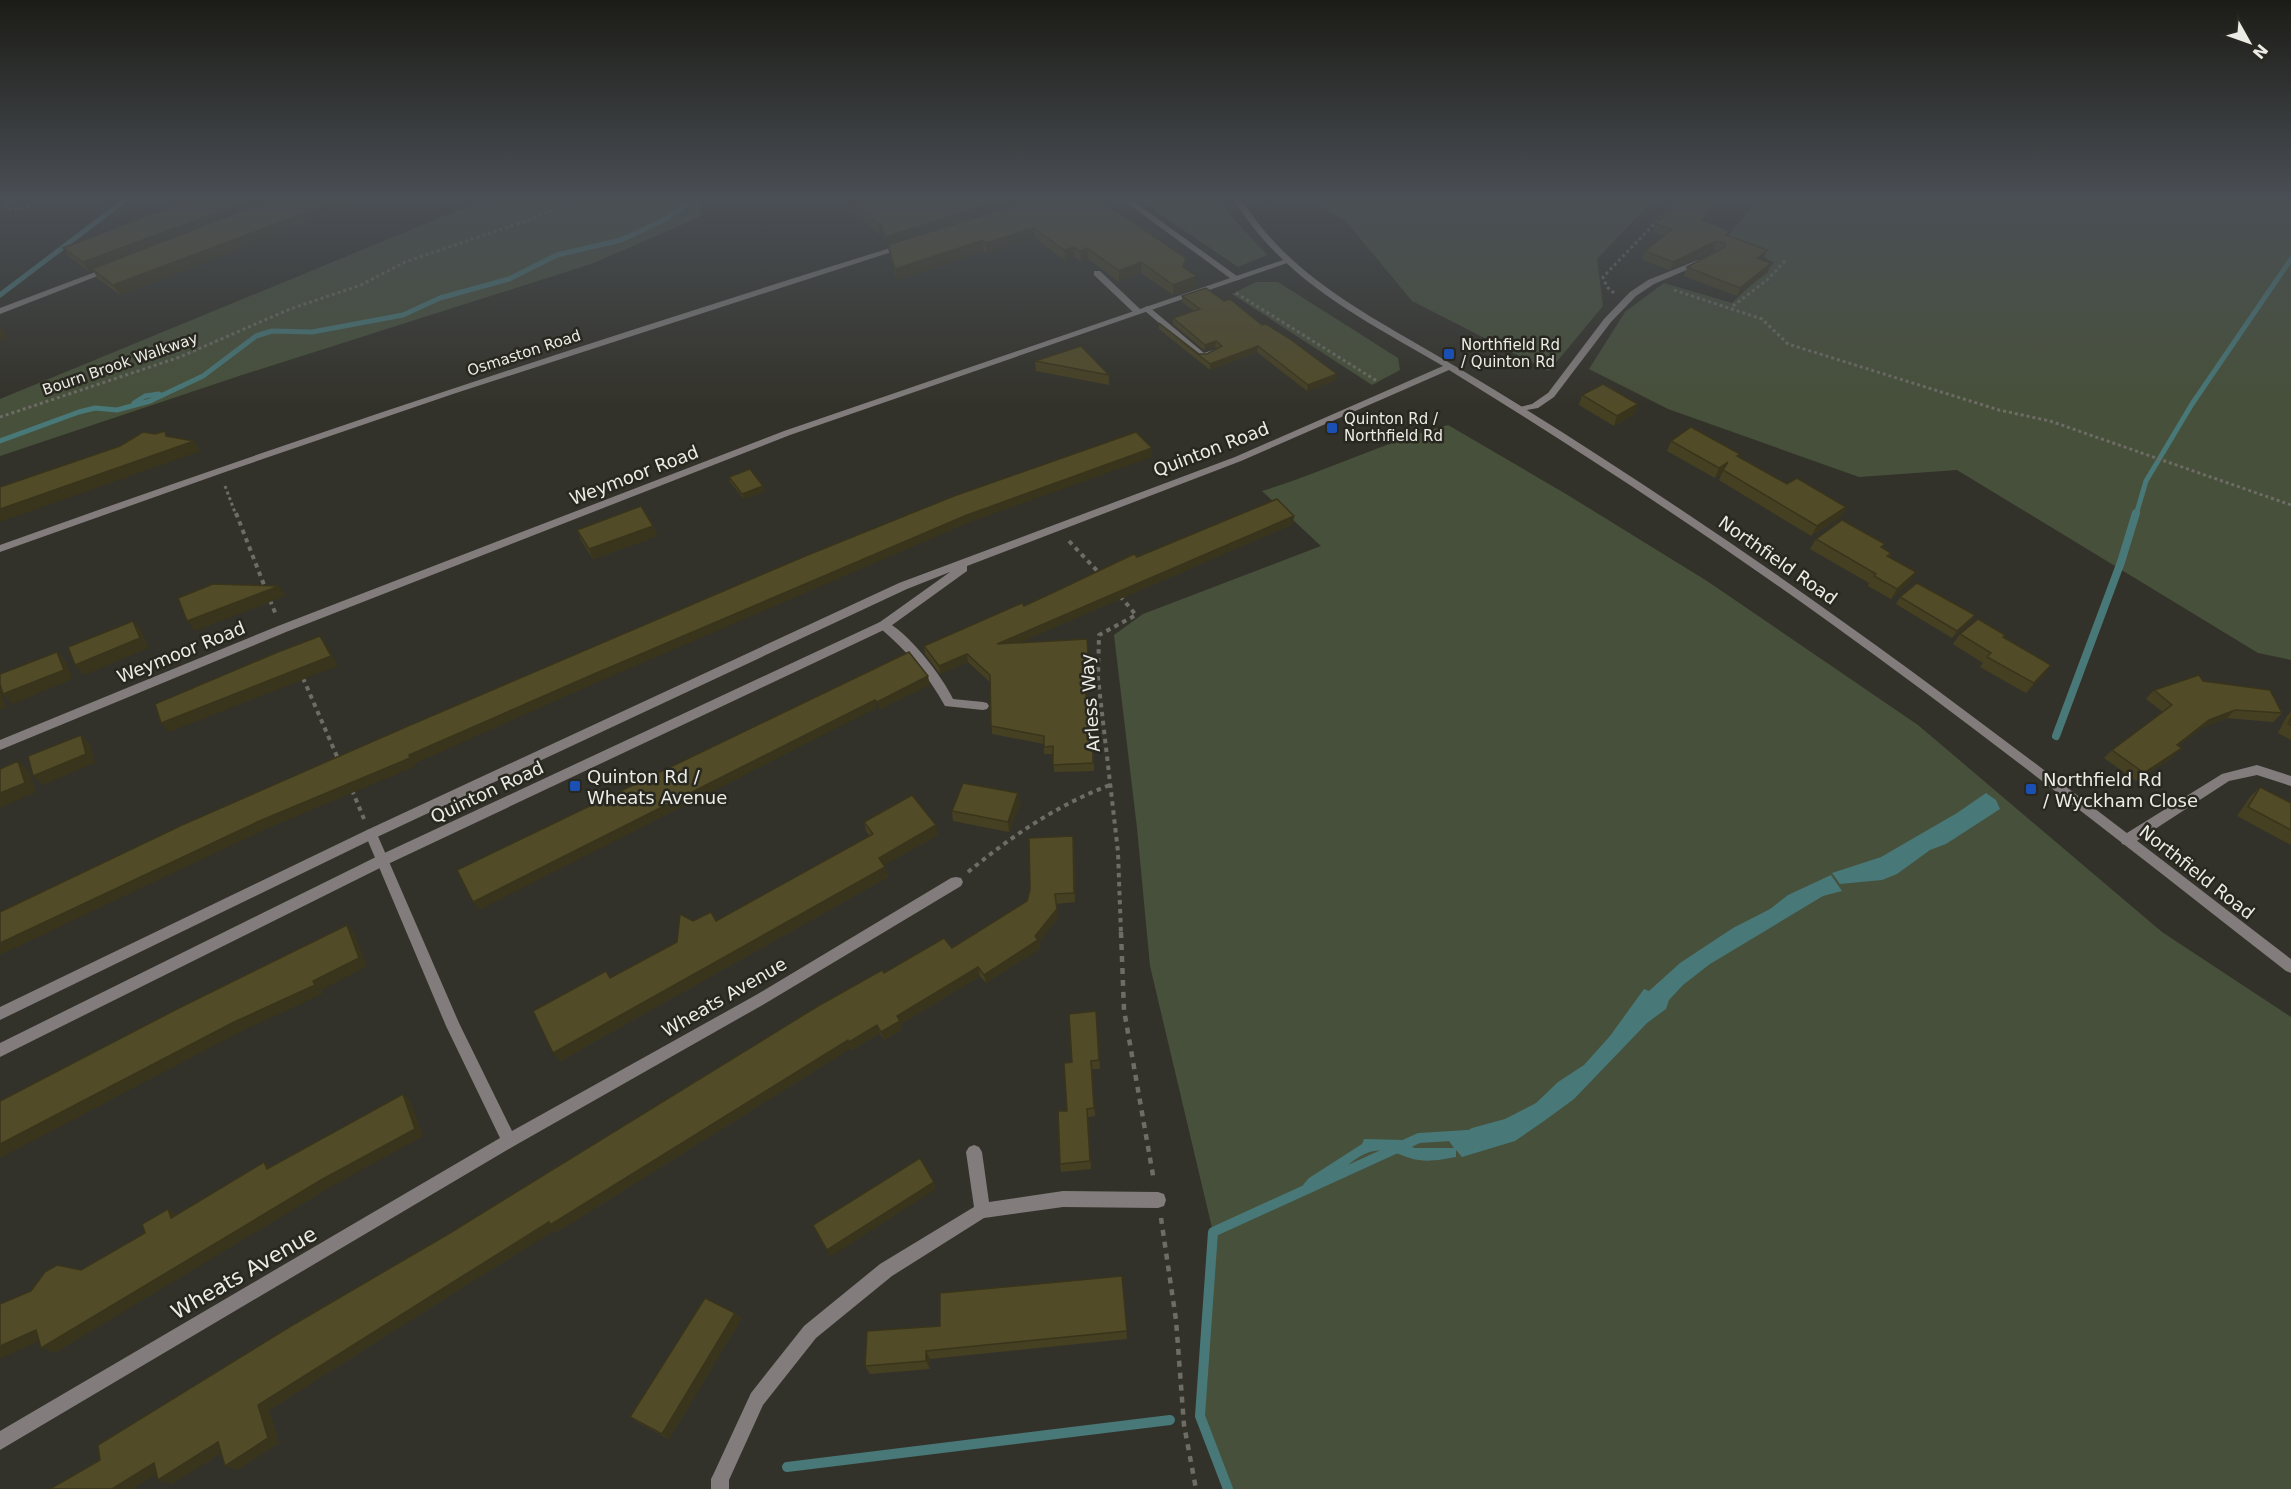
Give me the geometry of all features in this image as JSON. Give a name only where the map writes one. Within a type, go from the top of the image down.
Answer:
[{"type":"street","name":"Osmaston Road","points":[[0,549],[219,471],[705,308],[837,267]]},
{"type":"street","points":[[1221,267],[1237,279]]},
{"type":"street","name":"Weymoor Road","points":[[0,746],[282,629],[787,433],[1270,267]]},
{"type":"street","name":"Northfield Road","points":[[1298,267],[1370,320],[1450,366],[1679,513],[1872,649],[2127,840],[2291,967]]},
{"type":"street","points":[[1519,410],[1535,406],[1551,395],[1625,301],[1653,281],[1689,267]]},
{"type":"street","points":[[0,311],[116,268]]},
{"type":"street","points":[[1097,273],[1203,356],[1216,352]]},
{"type":"street","name":"Quinton Road","points":[[0,1014],[371,834],[903,586],[1239,459],[1396,392],[1450,366]]},
{"type":"street","name":"Quinton Road","points":[[0,1050],[383,860],[884,625],[981,555]]},
{"type":"street","points":[[884,625],[912,649],[945,692],[949,703],[983,706]]},
{"type":"street","points":[[2127,840],[2226,777],[2257,770],[2291,781]]},
{"type":"street","points":[[371,834],[453,1026],[509,1141]]},
{"type":"street","name":"Wheats Avenue","points":[[0,1441],[509,1141],[761,999],[956,882]]},
{"type":"street","points":[[974,1152],[982,1211]]},
{"type":"street","points":[[720,1489],[720,1479],[757,1399],[810,1332],[886,1270],[982,1211],[1063,1199],[1158,1200]]},
{"type":"path","name":"Bourn Brook Walkway","points":[[0,417],[180,357],[290,309],[361,285],[395,267]]},
{"type":"path","points":[[1612,267],[1603,277],[1607,287],[1625,301]]},
{"type":"path","points":[[1732,307],[1767,280],[1779,267]]},
{"type":"path","points":[[1223,284],[1396,392]]},
{"type":"path","points":[[1670,289],[1732,307],[1762,319],[1788,344],[1871,368],[1999,411],[2050,421],[2291,505]]},
{"type":"path","points":[[219,471],[282,629]]},
{"type":"path","points":[[1056,528],[1105,579]]},
{"type":"path","name":"Arless Way","points":[[1110,786],[1098,678],[1099,635],[1136,615],[1113,588]]},
{"type":"path","points":[[300,672],[342,769]]},
{"type":"path","points":[[347,780],[371,834]]},
{"type":"path","points":[[956,882],[988,855],[1042,817],[1083,795],[1110,786],[1118,852],[1118,908],[1124,1010],[1158,1200],[1176,1320],[1184,1425],[1196,1489]]},
{"type":"green space","points":[[319,267],[580,267],[245,374],[0,456],[0,399]]},
{"type":"green space","points":[[1384,267],[1598,267],[1603,306],[1549,371],[1412,301]]},
{"type":"green space","points":[[1769,267],[2291,267],[2291,660],[2258,653],[1957,470],[1859,477],[1668,409],[1589,369],[1625,312],[1664,283],[1732,303]]},
{"type":"green space","points":[[1256,282],[1278,282],[1398,358],[1400,370],[1372,385],[1232,294]]},
{"type":"green space","points":[[1448,425],[1707,581],[1918,725],[2162,932],[2291,1017],[2291,1489],[1228,1489],[1200,1416],[1213,1232],[1150,966],[1137,828],[1114,635],[1143,614],[1321,546],[1262,491]]},
{"type":"water","points":[[1986,793],[1996,800],[2000,809],[1946,844],[1930,850],[1897,874],[1882,880],[1840,884],[1832,873],[1881,857],[1957,813]]},
{"type":"water","points":[[1831,875],[1842,891],[1823,896],[1710,964],[1683,985],[1669,1000],[1666,1009],[1647,1023],[1574,1099],[1515,1141],[1462,1157],[1456,1150],[1456,1157],[1423,1161],[1386,1150],[1374,1151],[1357,1158],[1325,1184],[1309,1193],[1303,1185],[1309,1178],[1362,1144],[1364,1139],[1404,1140],[1414,1148],[1454,1148],[1449,1141],[1472,1128],[1505,1119],[1536,1103],[1558,1082],[1584,1065],[1610,1036],[1644,989],[1649,991],[1680,963],[1733,928],[1770,909],[1788,895]]},
{"type":"building","points":[[96,267],[160,267],[113,285],[92,269]]},
{"type":"building","points":[[1114,267],[1128,267],[1119,271]]},
{"type":"building","points":[[1149,267],[1184,267],[1197,276],[1173,285]]},
{"type":"building","points":[[1688,267],[1765,267],[1740,288]]},
{"type":"building","points":[[1206,288],[1224,301],[1230,299],[1262,325],[1266,324],[1290,339],[1337,374],[1308,385],[1258,346],[1210,364],[1159,323],[1199,354],[1207,354],[1222,346],[1216,341],[1205,345],[1173,318],[1200,309],[1182,296]]},
{"type":"building","points":[[1081,346],[1109,375],[1035,361]]},
{"type":"building","points":[[1603,384],[1638,404],[1617,416],[1582,395]]},
{"type":"building","points":[[1691,427],[1740,454],[1737,456],[1787,484],[1797,478],[1846,507],[1817,526],[1723,470],[1728,462],[1719,468],[1671,441]]},
{"type":"building","points":[[165,431],[166,436],[194,441],[0,509],[0,487],[120,446],[143,432],[155,434]]},
{"type":"building","points":[[1136,432],[1152,448],[967,515],[594,674],[409,755],[410,758],[257,822],[0,943],[0,912],[182,825],[803,557],[954,496]]},
{"type":"building","points":[[750,469],[763,486],[742,494],[729,477]]},
{"type":"building","points":[[1277,499],[1294,516],[997,644],[1087,639],[1089,668],[1084,669],[1087,710],[1092,710],[1093,763],[1053,765],[1053,746],[1044,747],[1044,736],[991,726],[990,675],[967,654],[939,666],[924,646],[1022,603],[1024,606],[1134,554],[1137,557]]},
{"type":"building","points":[[641,506],[653,526],[589,549],[577,530]]},
{"type":"building","points":[[1842,520],[1885,544],[1881,547],[1891,553],[1887,556],[1916,572],[1897,589],[1816,539]]},
{"type":"building","points":[[1917,583],[1975,615],[1957,631],[1900,597]]},
{"type":"building","points":[[213,584],[279,586],[187,621],[178,598]]},
{"type":"building","points":[[1978,619],[2005,635],[2003,637],[2051,665],[2034,683],[1987,657],[1991,653],[1960,634]]},
{"type":"building","points":[[133,621],[140,638],[75,665],[68,647]]},
{"type":"building","points":[[320,636],[331,656],[161,723],[155,704]]},
{"type":"building","points":[[57,652],[64,670],[3,694],[0,674]]},
{"type":"building","points":[[909,652],[928,676],[877,702],[875,700],[473,902],[457,870]]},
{"type":"building","points":[[2199,675],[2203,681],[2270,690],[2282,713],[2235,710],[2209,720],[2177,745],[2182,748],[2144,773],[2112,750],[2172,705],[2154,690]]},
{"type":"building","points":[[81,735],[86,754],[33,776],[28,756]]},
{"type":"building","points":[[18,761],[25,783],[0,793],[0,769]]},
{"type":"building","points":[[963,783],[1018,793],[1008,822],[952,811]]},
{"type":"building","points":[[2260,787],[2291,803],[2291,830],[2248,807]]},
{"type":"building","points":[[912,795],[936,825],[879,858],[885,867],[553,1053],[533,1011],[606,971],[610,978],[677,942],[680,914],[693,921],[711,912],[716,921],[873,834],[864,822]]},
{"type":"building","points":[[1073,836],[1074,893],[1055,894],[1057,909],[1035,936],[1038,940],[984,975],[978,967],[897,1016],[900,1021],[881,1032],[877,1025],[849,1042],[848,1040],[550,1225],[549,1222],[258,1405],[268,1438],[225,1466],[218,1442],[158,1480],[154,1463],[112,1489],[50,1489],[100,1460],[98,1445],[291,1326],[450,1233],[818,1006],[882,970],[884,973],[944,938],[952,948],[1027,901],[1030,890],[1029,838]]},
{"type":"building","points":[[347,925],[359,958],[313,981],[315,985],[234,1022],[0,1144],[0,1101],[177,1009]]},
{"type":"building","points":[[1096,1011],[1099,1060],[1091,1061],[1094,1108],[1087,1109],[1090,1161],[1060,1164],[1058,1111],[1067,1111],[1064,1063],[1072,1062],[1069,1014]]},
{"type":"building","points":[[403,1094],[415,1129],[321,1180],[41,1348],[36,1330],[0,1346],[0,1304],[31,1291],[45,1272],[57,1265],[81,1270],[145,1233],[142,1224],[168,1209],[171,1218],[264,1162],[267,1169]]},
{"type":"building","points":[[920,1158],[934,1182],[827,1250],[813,1225]]},
{"type":"building","points":[[1122,1276],[1127,1331],[926,1351],[926,1361],[865,1366],[867,1331],[940,1326],[940,1293]]},
{"type":"building","points":[[705,1298],[735,1313],[662,1434],[630,1417]]},
{"type":"waterway","points":[[0,295],[36,267]]},
{"type":"waterway","points":[[0,441],[79,412],[95,408],[117,410],[150,401],[203,376],[256,336],[272,331],[312,332],[403,315],[440,298],[509,279],[532,267]]},
{"type":"waterway","points":[[2136,515],[2146,481],[2192,404],[2285,267]]},
{"type":"waterway","points":[[134,403],[145,396],[159,394]]},
{"type":"waterway","points":[[2056,736],[2121,562],[2136,513]]},
{"type":"waterway","points":[[1228,1489],[1200,1416],[1213,1232],[1419,1138],[1467,1135]]},
{"type":"waterway","points":[[787,1467],[1170,1420]]},
{"type":"place","name":"Northfield Rd / Quinton Rd","points":[[1449,354]]},
{"type":"place","name":"Quinton Rd / Northfield Rd","points":[[1332,428]]},
{"type":"place","name":"Quinton Rd / Wheats Avenue","points":[[575,786]]},
{"type":"place","name":"Northfield Rd / Wyckham Close","points":[[2031,789]]}]
